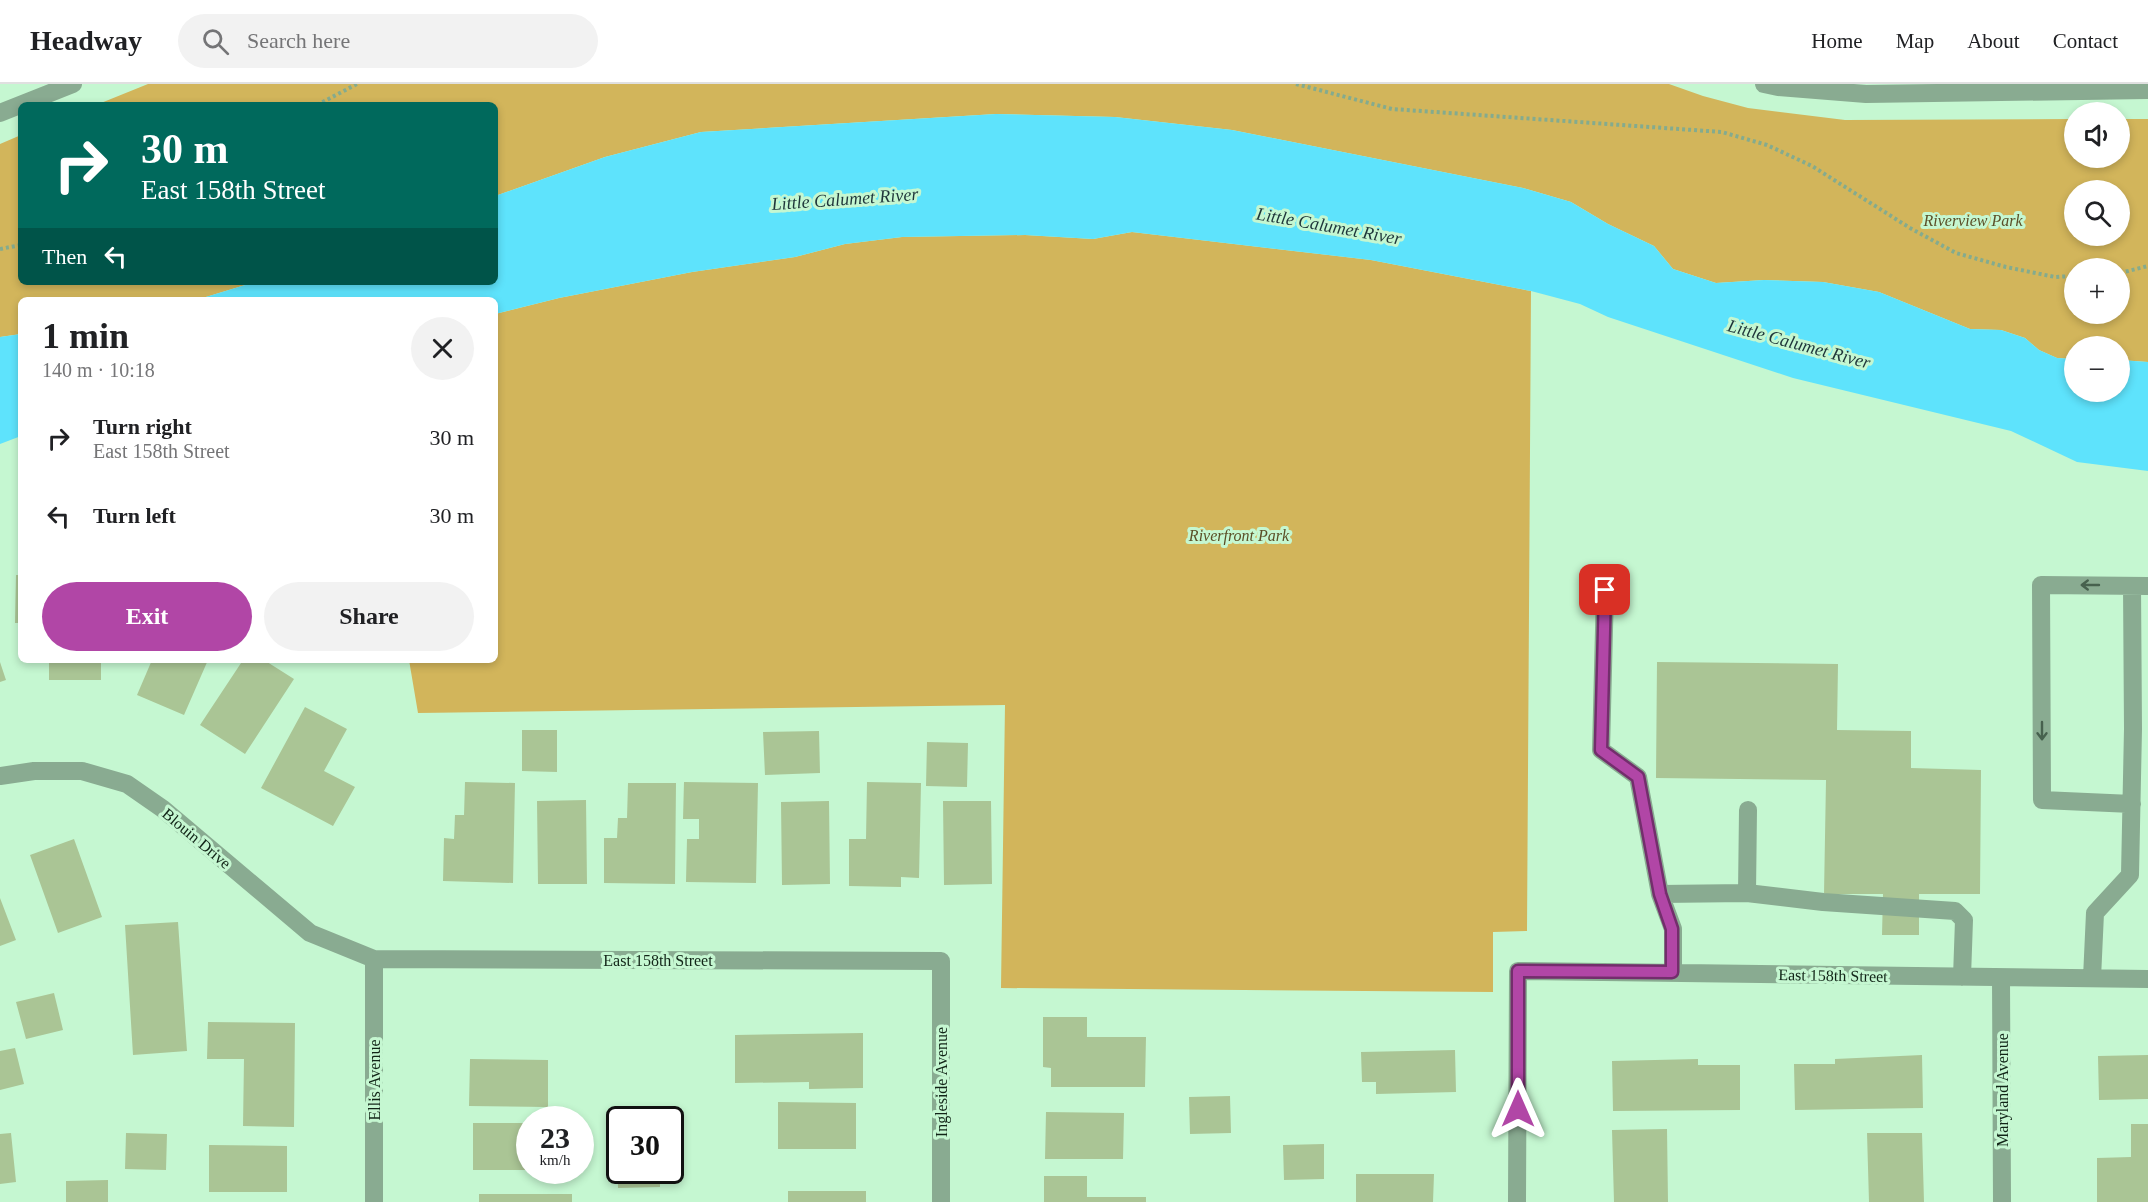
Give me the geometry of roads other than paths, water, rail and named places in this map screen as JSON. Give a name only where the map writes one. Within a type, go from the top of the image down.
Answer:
[{"type":"street","points":[[29,102],[73,84]]},
{"type":"street","points":[[1764,84],[1866,94],[2148,90]]},
{"type":"street","points":[[0,114],[18,107]]},
{"type":"street","points":[[2092,978],[2095,913],[2130,875],[2132,804],[2141,729],[2140,586],[2040,585],[2042,800],[2132,804]]},
{"type":"street","points":[[1605,590],[1601,750],[1638,777],[1660,894],[1672,929],[1672,972]]},
{"type":"street","name":"Blouin Drive","points":[[0,776],[34,771],[82,771],[127,784],[163,809],[310,933],[375,959]]},
{"type":"street","points":[[1747,892],[1748,810]]},
{"type":"street","points":[[1660,894],[1747,892],[1823,902],[1955,912],[1964,920],[1962,977]]},
{"type":"street","name":"East 158th Street","points":[[375,959],[941,961]]},
{"type":"street","name":"Ellis Avenue","points":[[374,1202],[375,959]]},
{"type":"street","name":"Ingleside Avenue","points":[[941,961],[942,1202]]},
{"type":"street","name":"East 158th Street","points":[[1517,1202],[1518,971],[2148,979]]},
{"type":"street","name":"Maryland Avenue","points":[[2001,978],[2002,1202]]},
{"type":"water","name":"Little Calumet River","points":[[996,114],[1115,117],[1232,130],[1523,188],[1571,202],[1608,224],[1654,246],[1673,269],[1716,283],[1764,280],[1823,282],[1879,292],[1970,329],[2001,330],[2025,338],[2039,350],[2057,358],[2064,358],[2064,402],[2130,402],[2130,361],[2148,362],[2148,471],[2077,462],[2011,431],[1793,378],[1608,317],[1580,304],[1531,291],[1371,260],[1132,232],[1093,239],[1025,235],[902,237],[845,244],[795,257],[692,272],[559,298],[498,313],[498,297],[206,297],[245,285],[498,285],[498,195],[605,157],[701,132]]},
{"type":"water","points":[[18,334],[18,437],[0,444],[0,337]]},
{"type":"park label","name":"Riverview Park","points":[[1973,220]]},
{"type":"park label","name":"Riverfront Park","points":[[1239,535]]}]
